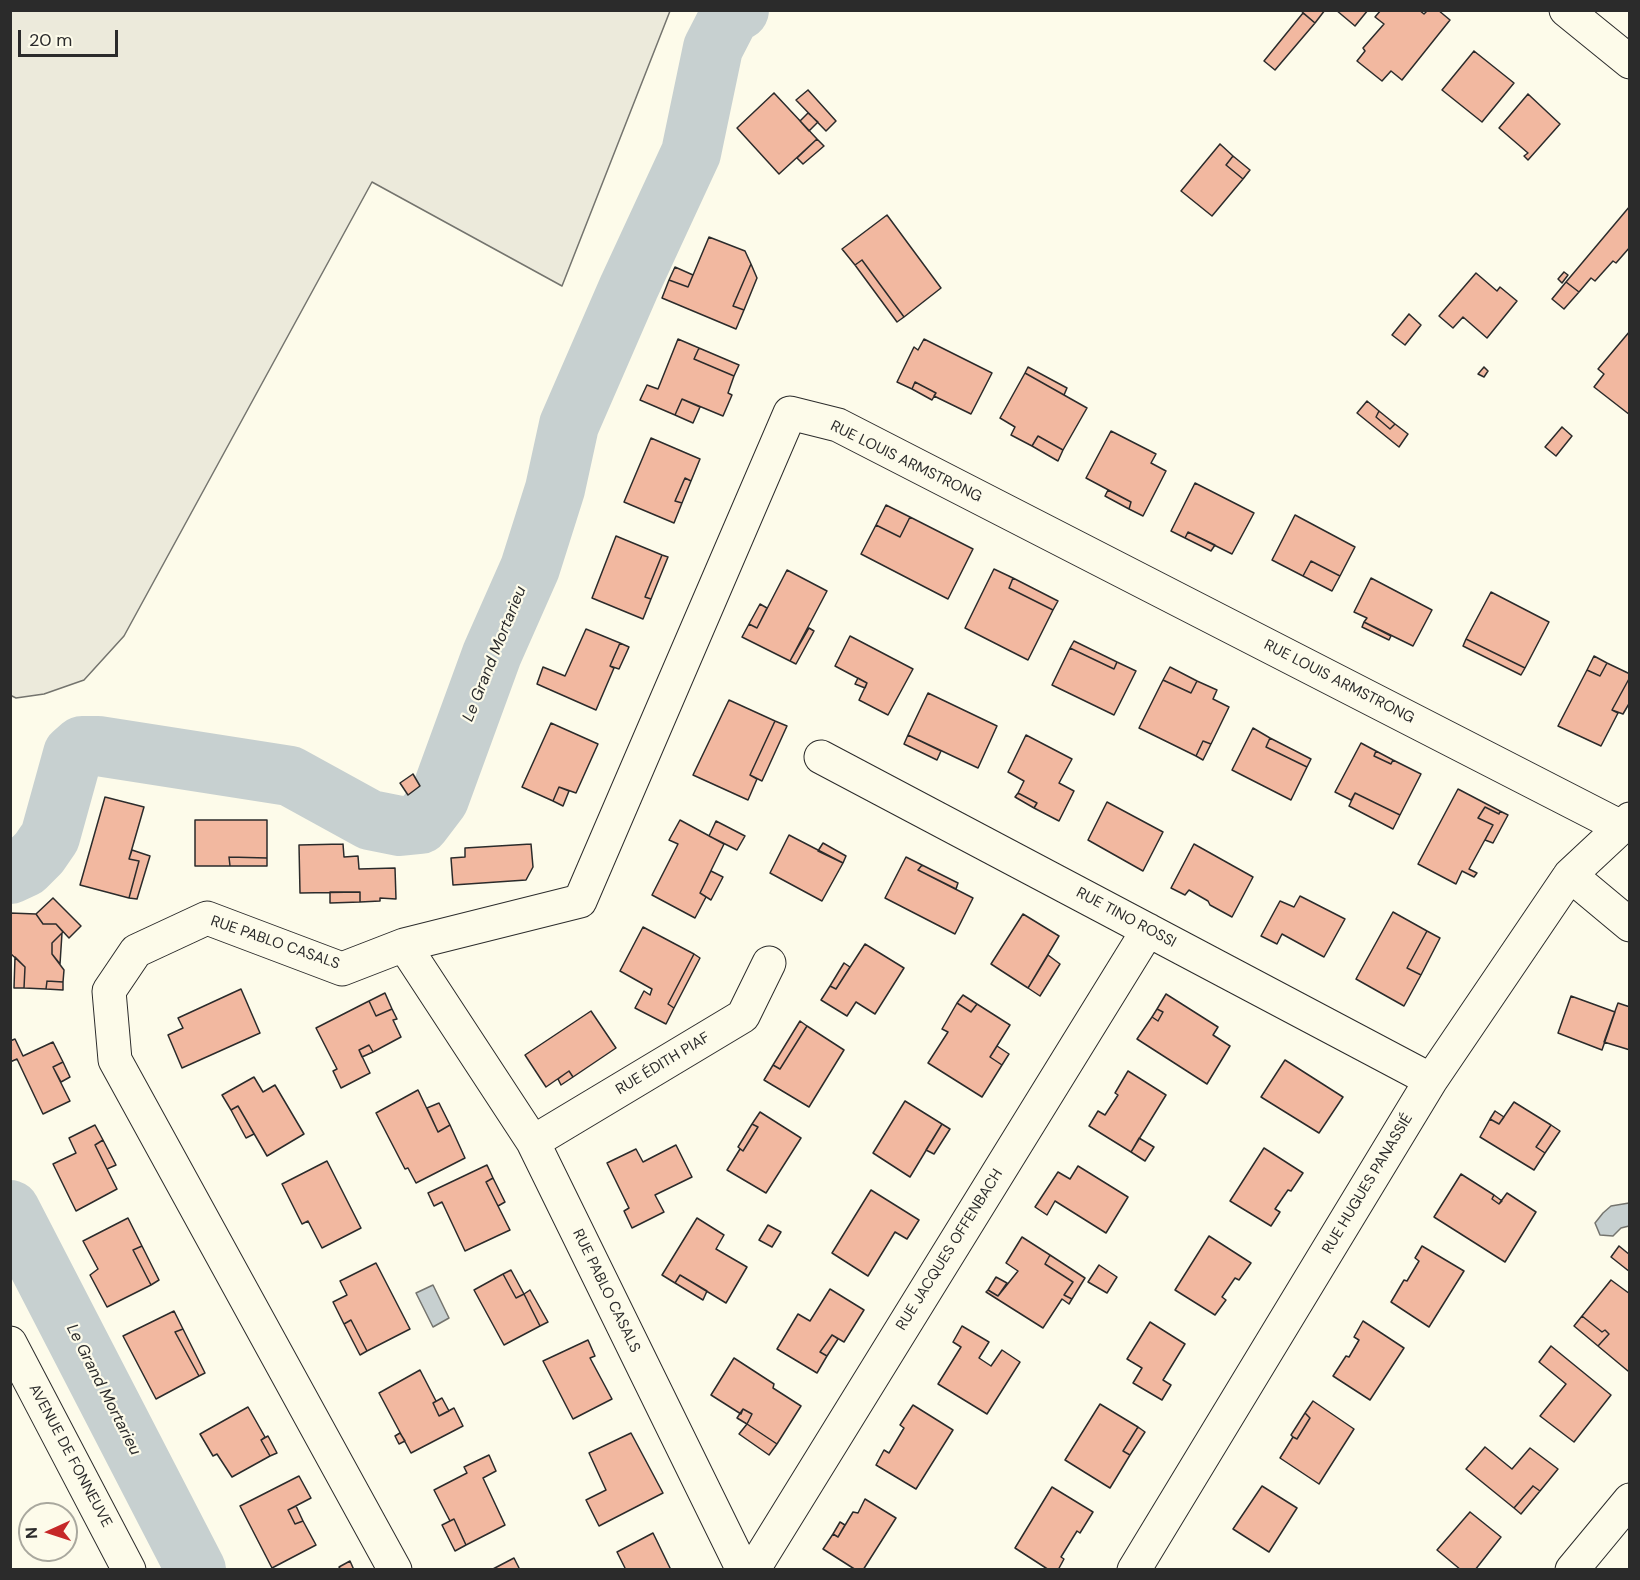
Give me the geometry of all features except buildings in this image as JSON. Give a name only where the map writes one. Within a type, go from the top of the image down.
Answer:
[{"type":"street","points":[[1566,10],[1629,62]]},
{"type":"street","name":"RUE LOUIS ARMSTRONG","points":[[404,945],[580,901],[790,413],[838,425],[1625,823]]},
{"type":"street","name":"RUE TINO ROSSI","points":[[821,757],[1431,1080]]},
{"type":"street","name":"RUE HUGUES PANASSIÉ","points":[[1134,1569],[1431,1080],[1570,875],[1625,823]]},
{"type":"street","points":[[1570,875],[1629,925]]},
{"type":"street","name":"RUE PABLO CASALS","points":[[395,1569],[115,1060],[109,991],[136,951],[207,918],[342,969],[404,945],[533,1142],[743,1569]]},
{"type":"street","name":"RUE JACQUES OFFENBACH","points":[[753,1569],[1148,930]]},
{"type":"street","name":"RUE ÉDITH PIAF","points":[[533,1142],[743,1016],[769,963]]},
{"type":"street","name":"AVENUE DE FONNEUVE","points":[[10,1343],[129,1569]]},
{"type":"street","points":[[1572,1569],[1629,1500]]},
{"type":"shaded area","points":[[10,11],[670,11],[562,286],[372,182],[124,636],[84,680],[44,694],[16,698],[10,695]]},
{"type":"shaded area","points":[[1629,1203],[1629,1226],[1621,1228],[1613,1236],[1600,1235],[1595,1223],[1603,1213],[1611,1206]]},
{"type":"shaded area","points":[[433,1285],[449,1318],[433,1327],[416,1293]]},
{"type":"waterway","name":"Le Grand Mortarieu","points":[[10,874],[25,867],[50,837],[73,754],[82,746],[98,746],[290,776],[370,820],[400,826],[420,824],[439,799],[492,654],[530,568],[555,489],[569,425],[691,153],[713,48],[730,15],[739,10]]},
{"type":"waterway","name":"Le Grand Mortarieu","points":[[10,1210],[196,1570]]}]
